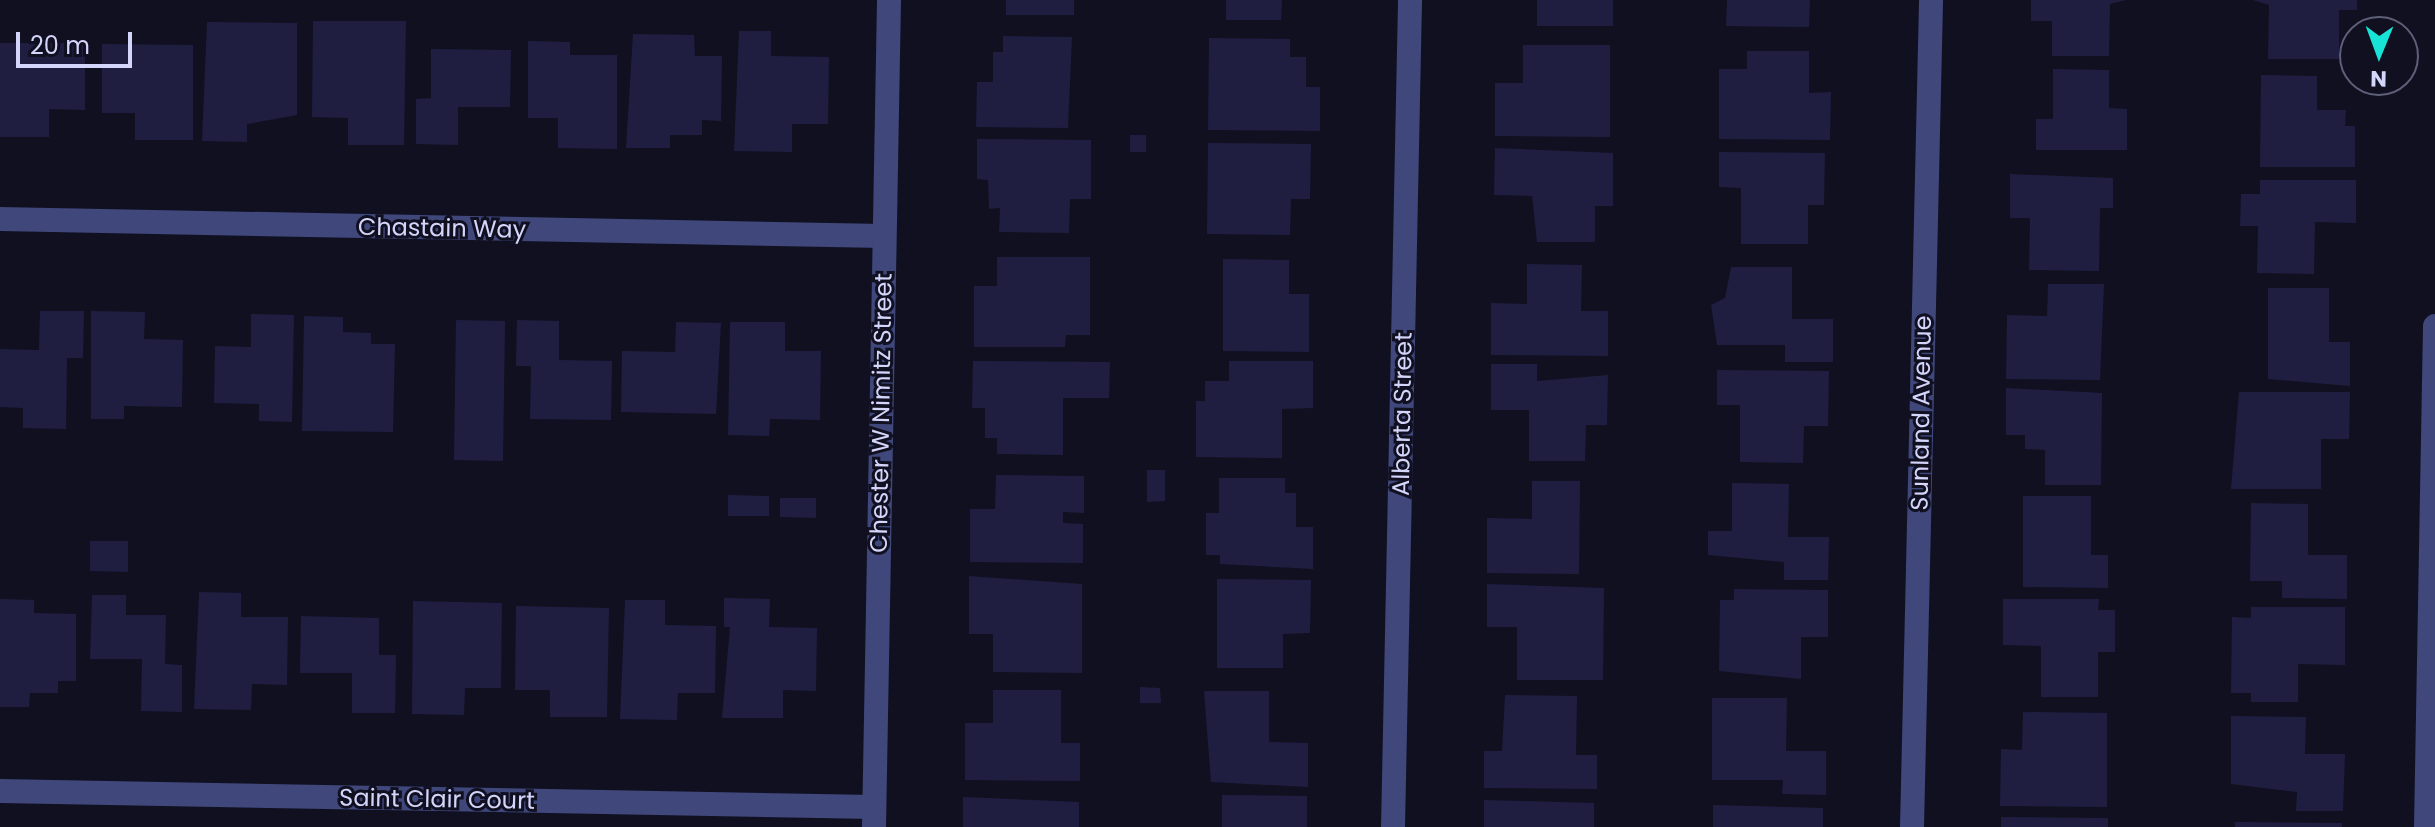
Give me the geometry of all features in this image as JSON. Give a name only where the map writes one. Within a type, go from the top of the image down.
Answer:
[{"type":"street","name":"Chester W Nimitz Street","points":[[874,817],[889,0]]},
{"type":"street","name":"Alberta Street","points":[[1393,827],[1410,0]]},
{"type":"street","name":"Sunland Avenue","points":[[1912,827],[1931,0]]},
{"type":"street","name":"Chastain Way","points":[[0,219],[884,236]]},
{"type":"street","points":[[2426,827],[2435,326]]},
{"type":"street","name":"Saint Clair Court","points":[[0,791],[874,817]]},
{"type":"building","points":[[1006,0],[1074,0],[1074,15],[1006,15]]},
{"type":"building","points":[[1226,0],[1282,0],[1281,20],[1226,20]]},
{"type":"building","points":[[1537,0],[1613,0],[1613,26],[1537,26]]},
{"type":"building","points":[[1727,0],[1810,0],[1809,27],[1726,26]]},
{"type":"building","points":[[2031,0],[2126,0],[2110,4],[2109,56],[2052,56],[2052,21],[2031,21]]},
{"type":"building","points":[[2253,0],[2357,0],[2357,10],[2339,10],[2339,59],[2268,59],[2269,5]]},
{"type":"building","points":[[313,21],[406,21],[404,145],[348,145],[348,118],[312,117]]},
{"type":"building","points":[[207,22],[297,23],[297,115],[247,124],[247,142],[202,141]]},
{"type":"building","points":[[739,31],[771,31],[771,56],[829,57],[828,124],[792,124],[792,152],[734,151]]},
{"type":"building","points":[[633,34],[694,35],[695,56],[722,56],[721,121],[702,120],[702,135],[670,135],[670,148],[626,148]]},
{"type":"building","points":[[1003,36],[1072,37],[1068,128],[976,127],[977,82],[993,82],[993,52],[1003,52]]},
{"type":"building","points":[[1209,38],[1290,39],[1290,57],[1306,57],[1306,87],[1320,87],[1320,131],[1208,130]]},
{"type":"building","points":[[528,41],[570,42],[570,55],[617,55],[617,149],[558,148],[558,118],[528,118]]},
{"type":"building","points":[[0,43],[85,43],[85,110],[49,109],[49,137],[0,137]]},
{"type":"building","points":[[102,44],[193,45],[193,140],[135,140],[135,113],[102,113]]},
{"type":"building","points":[[1523,45],[1610,45],[1610,137],[1495,136],[1495,83],[1523,83]]},
{"type":"building","points":[[431,49],[511,50],[510,107],[458,107],[458,145],[416,144],[416,99],[431,98]]},
{"type":"building","points":[[1747,51],[1809,51],[1809,93],[1831,92],[1830,140],[1719,139],[1719,69],[1747,69]]},
{"type":"building","points":[[2053,69],[2109,70],[2109,108],[2127,109],[2127,150],[2036,150],[2036,119],[2053,119]]},
{"type":"building","points":[[2261,75],[2317,76],[2317,110],[2346,110],[2345,126],[2355,126],[2355,167],[2260,167]]},
{"type":"building","points":[[1130,135],[1146,135],[1146,152],[1130,152]]},
{"type":"building","points":[[977,139],[1091,140],[1091,199],[1070,199],[1069,233],[999,232],[1000,208],[989,209],[988,180],[977,179]]},
{"type":"building","points":[[1208,143],[1311,144],[1310,199],[1291,199],[1290,235],[1207,234]]},
{"type":"building","points":[[1495,148],[1613,153],[1613,206],[1595,206],[1595,242],[1537,242],[1532,196],[1494,195]]},
{"type":"building","points":[[1719,152],[1825,153],[1824,205],[1808,205],[1808,244],[1741,244],[1741,188],[1719,187]]},
{"type":"building","points":[[2010,174],[2113,178],[2113,208],[2100,208],[2099,271],[2029,270],[2030,218],[2010,218]]},
{"type":"building","points":[[2260,180],[2356,180],[2356,223],[2315,222],[2314,274],[2257,273],[2258,226],[2240,226],[2241,194],[2260,194]]},
{"type":"building","points":[[997,257],[1090,257],[1090,335],[1066,335],[1065,347],[974,347],[974,286],[997,286]]},
{"type":"building","points":[[1223,259],[1289,260],[1289,294],[1309,294],[1309,352],[1223,351]]},
{"type":"building","points":[[1527,264],[1582,265],[1581,311],[1608,311],[1608,356],[1491,355],[1491,303],[1527,304]]},
{"type":"building","points":[[1731,267],[1792,267],[1792,319],[1833,319],[1833,362],[1785,362],[1785,345],[1717,345],[1711,305],[1725,298]]},
{"type":"building","points":[[2048,284],[2104,284],[2100,380],[2006,379],[2007,315],[2047,316]]},
{"type":"building","points":[[2268,288],[2329,288],[2329,342],[2350,342],[2350,386],[2268,379]]},
{"type":"building","points":[[40,311],[84,311],[83,358],[67,358],[66,429],[23,428],[23,408],[0,407],[0,349],[39,350]]},
{"type":"building","points":[[91,311],[145,312],[144,339],[183,340],[182,407],[124,406],[124,419],[91,419]]},
{"type":"building","points":[[251,314],[294,315],[292,422],[259,421],[259,404],[214,403],[215,346],[251,347]]},
{"type":"building","points":[[304,316],[343,317],[343,332],[371,333],[371,344],[395,344],[393,432],[302,431]]},
{"type":"building","points":[[456,320],[505,321],[503,461],[454,460]]},
{"type":"building","points":[[517,320],[559,321],[559,360],[612,361],[611,420],[530,419],[531,366],[516,366]]},
{"type":"building","points":[[676,322],[721,323],[716,414],[621,412],[622,351],[675,352]]},
{"type":"building","points":[[730,322],[785,322],[785,351],[821,351],[820,420],[770,419],[769,436],[728,435]]},
{"type":"building","points":[[973,361],[1110,362],[1109,398],[1063,398],[1063,455],[997,454],[997,438],[985,438],[985,408],[972,408]]},
{"type":"building","points":[[1229,361],[1313,361],[1313,408],[1282,409],[1282,458],[1196,457],[1196,401],[1205,401],[1205,381],[1229,381]]},
{"type":"building","points":[[1491,364],[1537,364],[1537,381],[1608,375],[1607,425],[1586,425],[1585,461],[1529,461],[1529,410],[1491,410]]},
{"type":"building","points":[[1717,370],[1829,371],[1828,426],[1804,426],[1803,463],[1740,462],[1740,405],[1717,405]]},
{"type":"building","points":[[2006,388],[2102,393],[2101,485],[2045,485],[2045,450],[2025,449],[2025,435],[2006,435]]},
{"type":"building","points":[[2239,392],[2350,392],[2349,439],[2321,439],[2321,489],[2231,489]]},
{"type":"building","points":[[1147,470],[1165,470],[1165,501],[1147,502]]},
{"type":"building","points":[[996,475],[1084,476],[1084,513],[1063,512],[1063,523],[1083,524],[1083,563],[970,562],[970,509],[995,509]]},
{"type":"building","points":[[1219,478],[1285,478],[1285,493],[1296,493],[1296,527],[1313,527],[1313,569],[1220,564],[1220,555],[1206,555],[1206,513],[1219,513]]},
{"type":"building","points":[[1532,481],[1580,481],[1579,574],[1487,573],[1487,518],[1532,519]]},
{"type":"building","points":[[1732,483],[1789,484],[1788,537],[1829,537],[1828,580],[1784,580],[1784,562],[1708,555],[1708,531],[1732,531]]},
{"type":"building","points":[[728,495],[769,496],[769,516],[728,516]]},
{"type":"building","points":[[2023,496],[2091,496],[2091,555],[2108,555],[2108,588],[2023,587]]},
{"type":"building","points":[[780,498],[816,498],[816,518],[780,517]]},
{"type":"building","points":[[2251,503],[2308,504],[2308,555],[2347,555],[2347,599],[2282,598],[2282,581],[2250,581]]},
{"type":"building","points":[[90,541],[128,541],[128,572],[90,571]]},
{"type":"building","points":[[969,576],[1082,584],[1082,673],[993,672],[993,634],[969,634]]},
{"type":"building","points":[[1217,579],[1311,580],[1310,633],[1283,634],[1283,668],[1217,668]]},
{"type":"building","points":[[1487,584],[1604,588],[1603,680],[1517,680],[1517,627],[1487,627]]},
{"type":"building","points":[[1734,589],[1828,590],[1828,637],[1801,637],[1801,679],[1719,671],[1720,600],[1734,600]]},
{"type":"building","points":[[199,592],[241,593],[241,617],[288,617],[287,685],[252,684],[251,710],[194,709]]},
{"type":"building","points":[[92,595],[126,595],[126,615],[166,615],[165,664],[182,665],[182,712],[141,711],[142,659],[90,659]]},
{"type":"building","points":[[724,598],[770,599],[769,627],[817,628],[816,691],[783,690],[783,718],[722,718],[730,627],[724,627]]},
{"type":"building","points":[[0,599],[34,600],[34,613],[76,614],[76,681],[58,681],[58,693],[30,693],[29,707],[0,707]]},
{"type":"building","points":[[2003,599],[2099,599],[2098,610],[2115,610],[2115,652],[2098,652],[2098,697],[2041,697],[2041,646],[2003,645]]},
{"type":"building","points":[[625,600],[665,600],[665,625],[716,626],[715,693],[678,693],[677,720],[620,719]]},
{"type":"building","points":[[413,601],[502,603],[501,688],[465,688],[464,715],[412,714]]},
{"type":"building","points":[[516,606],[609,608],[607,717],[550,717],[550,690],[515,690]]},
{"type":"building","points":[[2251,607],[2345,607],[2345,665],[2298,664],[2298,702],[2251,702],[2251,693],[2231,693],[2232,617],[2251,618]]},
{"type":"building","points":[[301,616],[379,618],[379,655],[396,655],[395,713],[352,713],[352,673],[300,673]]},
{"type":"building","points":[[1140,687],[1160,688],[1161,703],[1140,703]]},
{"type":"building","points":[[993,690],[1061,690],[1061,743],[1080,743],[1080,781],[965,780],[965,723],[993,723]]},
{"type":"building","points":[[1204,691],[1269,691],[1269,742],[1308,743],[1308,787],[1211,782]]},
{"type":"building","points":[[1505,695],[1577,696],[1576,755],[1597,755],[1597,789],[1484,788],[1484,751],[1502,751]]},
{"type":"building","points":[[1712,698],[1787,698],[1786,751],[1826,751],[1826,795],[1782,794],[1783,780],[1712,780]]},
{"type":"building","points":[[2023,712],[2107,713],[2107,807],[2000,806],[2001,749],[2022,750]]},
{"type":"building","points":[[2231,716],[2306,717],[2305,754],[2345,754],[2343,811],[2296,811],[2297,792],[2231,784]]},
{"type":"building","points":[[1222,795],[1307,796],[1307,827],[1222,827]]},
{"type":"building","points":[[963,797],[1079,802],[1079,827],[963,827]]},
{"type":"building","points":[[1484,800],[1594,803],[1594,827],[1484,827]]},
{"type":"building","points":[[1713,805],[1823,808],[1823,827],[1713,827]]},
{"type":"building","points":[[2001,817],[2108,818],[2108,827],[2001,827]]},
{"type":"building","points":[[2235,822],[2342,823],[2342,827],[2235,827]]}]
